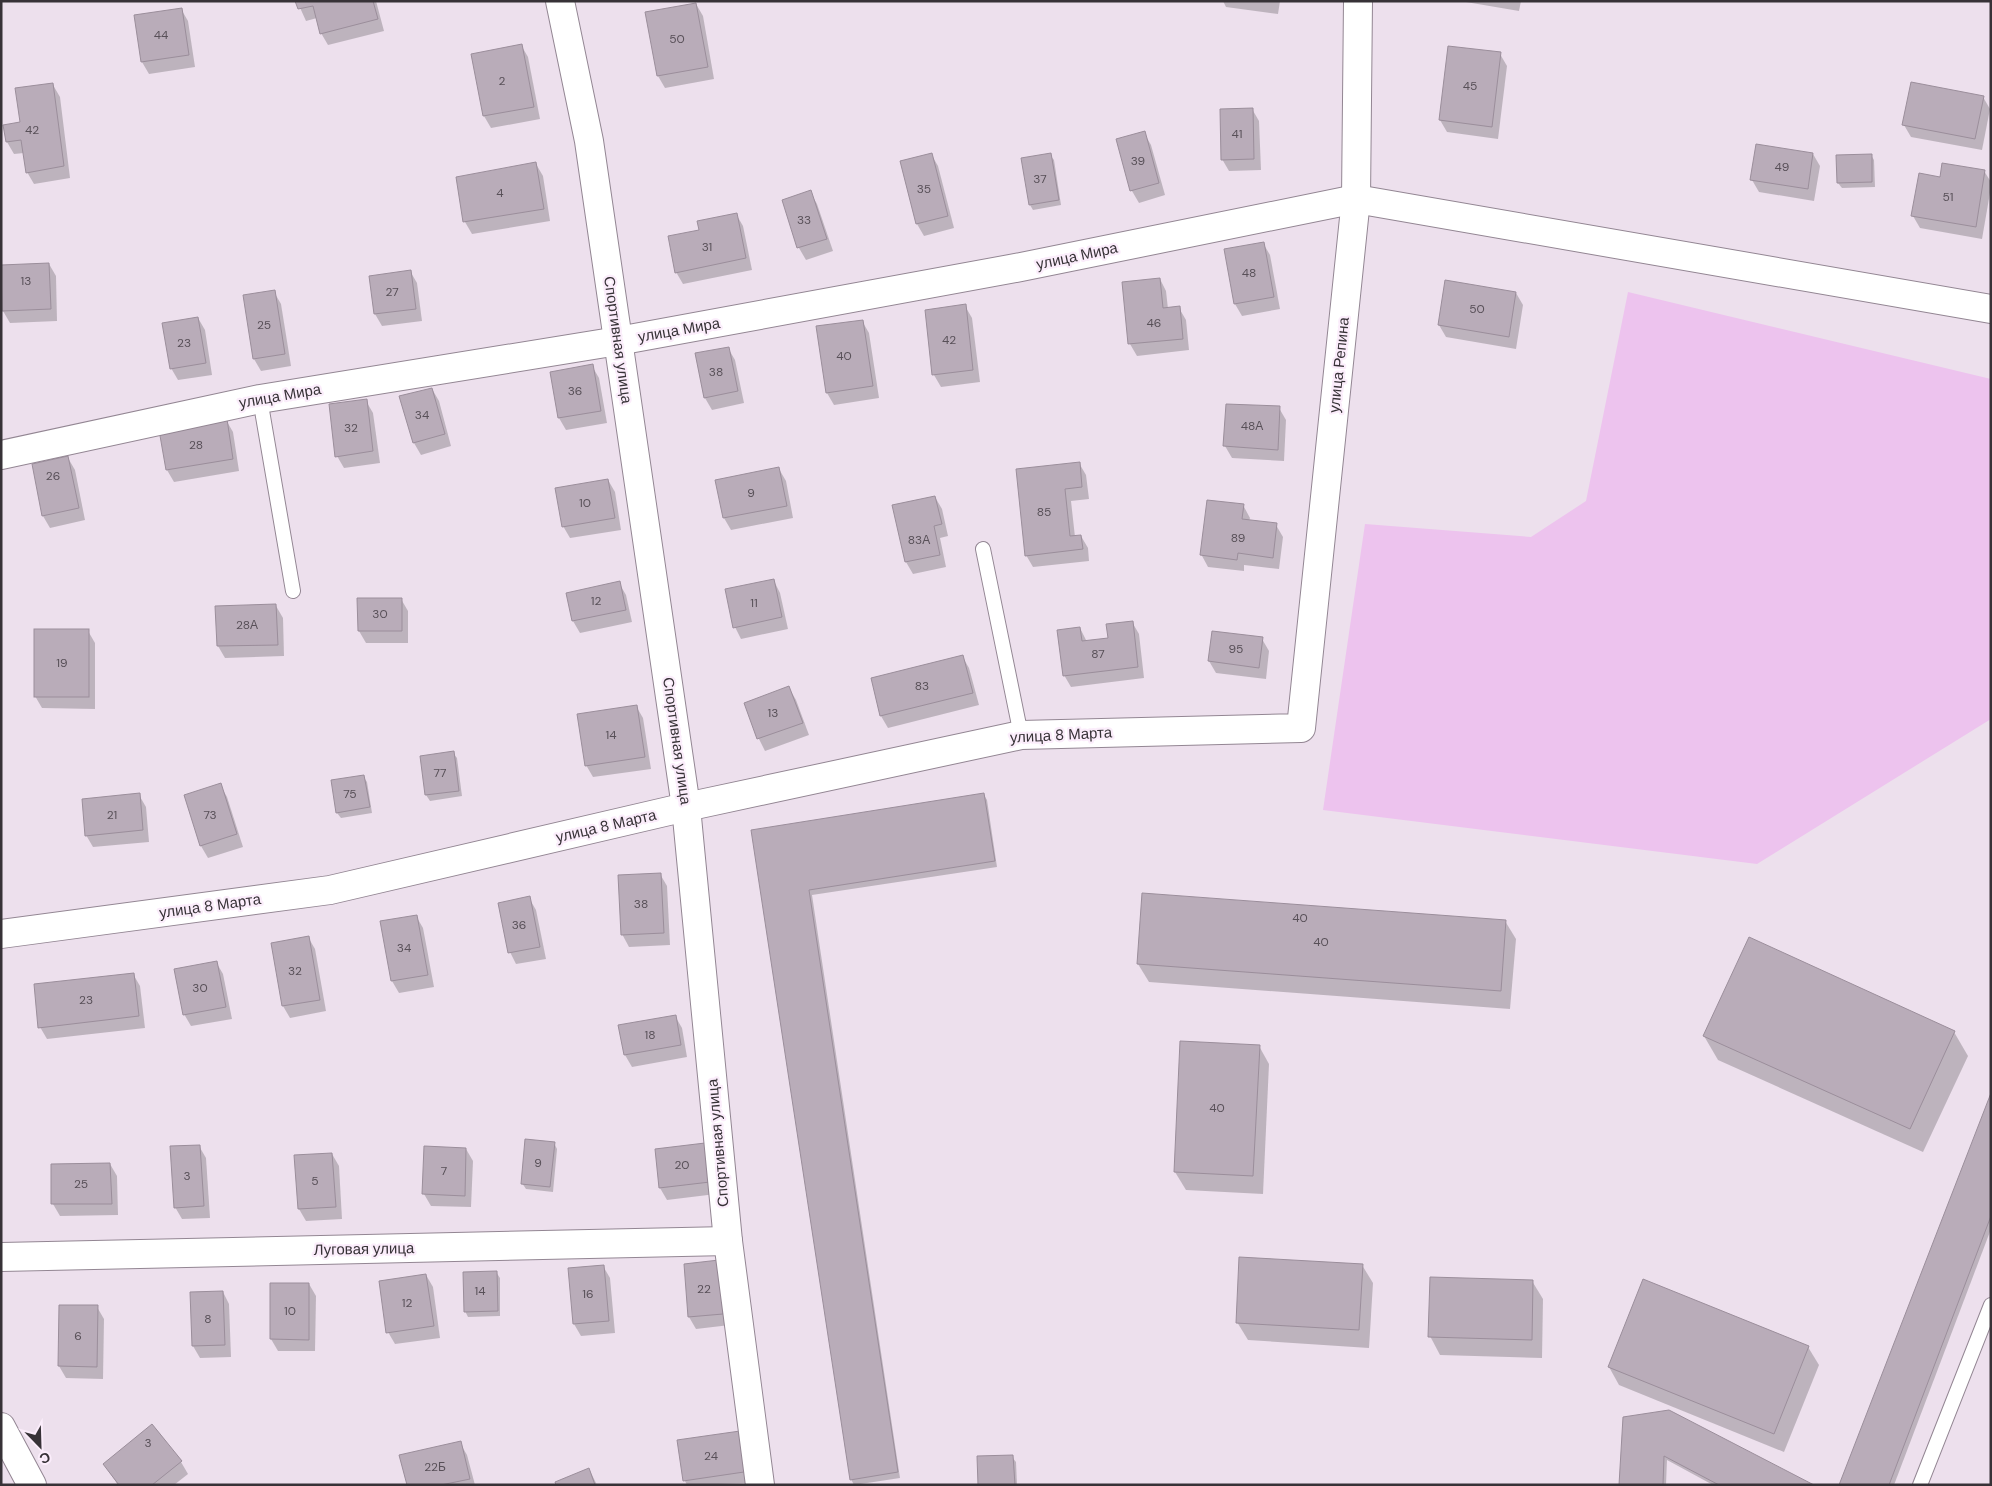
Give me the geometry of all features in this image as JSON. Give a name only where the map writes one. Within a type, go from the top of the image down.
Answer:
[{"type":"street","name":"Спортивная улица","points":[[560,1],[589,141],[686,807],[728,1241],[760,1485]]},
{"type":"street","name":"улица Репина","points":[[1302,728],[1356,199],[1358,1]]},
{"type":"street","name":"улица Мира","points":[[1,455],[260,398],[618,341],[1021,267],[1356,199]]},
{"type":"street","points":[[1356,199],[1991,309]]},
{"type":"street","name":"улица 8 Марта","points":[[1,934],[330,890],[686,807],[1021,734],[1302,728]]},
{"type":"street","name":"Луговая улица","points":[[1,1257],[728,1241]]},
{"type":"street","points":[[1,1427],[32,1485]]},
{"type":"lane","points":[[260,398],[293,591]]},
{"type":"lane","points":[[983,549],[1021,734]]},
{"type":"lane","points":[[1920,1485],[1991,1305]]},
{"type":"shaded area","points":[[1628,292],[1991,379],[1991,719],[1757,864],[1323,810],[1365,524],[1531,537],[1586,501]]},
{"type":"building","points":[[295,1],[373,1],[378,19],[320,34],[313,6],[298,9]]},
{"type":"building","points":[[696,3],[708,67],[657,76],[645,12]]},
{"type":"building","points":[[182,8],[189,55],[141,62],[134,15]]},
{"type":"building","points":[[522,44],[534,107],[483,116],[471,54]]},
{"type":"building","points":[[1448,46],[1501,52],[1492,127],[1439,120]]},
{"type":"building","points":[[1911,82],[1984,96],[1975,139],[1902,125]]},
{"type":"building","points":[[53,83],[64,166],[26,173],[21,140],[6,142],[3,125],[20,122],[15,88]]},
{"type":"building","points":[[1253,108],[1254,159],[1221,160],[1220,109]]},
{"type":"building","points":[[1145,131],[1159,183],[1130,191],[1116,139]]},
{"type":"building","points":[[1756,144],[1813,153],[1808,189],[1750,180]]},
{"type":"building","points":[[932,153],[948,216],[916,224],[900,161]]},
{"type":"building","points":[[1051,153],[1059,200],[1029,205],[1021,158]]},
{"type":"building","points":[[1872,154],[1872,182],[1837,183],[1836,155]]},
{"type":"building","points":[[536,162],[544,209],[463,222],[456,177]]},
{"type":"building","points":[[1942,163],[1985,170],[1976,227],[1911,216],[1919,173],[1940,177]]},
{"type":"building","points":[[811,190],[827,239],[797,248],[782,200]]},
{"type":"building","points":[[737,213],[746,258],[675,273],[668,236],[699,230],[697,221]]},
{"type":"building","points":[[1264,242],[1274,297],[1234,304],[1224,249]]},
{"type":"building","points":[[49,263],[51,309],[2,311],[1,265]]},
{"type":"building","points":[[411,270],[416,309],[374,314],[369,276]]},
{"type":"building","points":[[1160,278],[1163,308],[1180,306],[1183,339],[1128,344],[1122,282]]},
{"type":"building","points":[[1445,280],[1516,292],[1509,337],[1438,325]]},
{"type":"building","points":[[275,290],[285,354],[253,359],[243,295]]},
{"type":"building","points":[[966,304],[973,370],[932,375],[925,310]]},
{"type":"building","points":[[198,317],[206,363],[170,369],[162,323]]},
{"type":"building","points":[[863,320],[873,386],[826,393],[816,326]]},
{"type":"building","points":[[729,347],[738,391],[704,398],[695,353]]},
{"type":"building","points":[[593,364],[601,411],[558,418],[550,372]]},
{"type":"building","points":[[432,388],[445,434],[413,443],[399,396]]},
{"type":"building","points":[[367,399],[373,451],[335,457],[329,404]]},
{"type":"building","points":[[1226,404],[1280,406],[1278,450],[1223,446]]},
{"type":"building","points":[[227,419],[233,459],[166,470],[159,430]]},
{"type":"building","points":[[68,456],[79,508],[42,516],[32,464]]},
{"type":"building","points":[[1080,462],[1082,487],[1065,489],[1070,536],[1081,535],[1083,549],[1025,556],[1016,469]]},
{"type":"building","points":[[779,467],[787,506],[723,518],[715,480]]},
{"type":"building","points":[[608,479],[615,518],[562,527],[555,488]]},
{"type":"building","points":[[935,496],[942,524],[934,526],[940,555],[905,562],[892,505]]},
{"type":"building","points":[[1207,500],[1244,504],[1242,519],[1277,523],[1273,558],[1238,553],[1237,560],[1200,555]]},
{"type":"building","points":[[774,579],[782,617],[733,628],[725,589]]},
{"type":"building","points":[[620,581],[626,610],[572,621],[566,593]]},
{"type":"building","points":[[357,598],[402,598],[402,631],[358,631]]},
{"type":"building","points":[[276,604],[278,645],[217,646],[215,606]]},
{"type":"building","points":[[1133,621],[1138,667],[1063,676],[1057,630],[1080,627],[1082,641],[1108,638],[1106,624]]},
{"type":"building","points":[[34,629],[89,629],[89,697],[34,697]]},
{"type":"building","points":[[1212,631],[1263,637],[1259,668],[1208,661]]},
{"type":"building","points":[[963,655],[973,693],[880,716],[871,678]]},
{"type":"building","points":[[789,686],[803,723],[757,739],[744,703]]},
{"type":"building","points":[[637,705],[645,757],[585,766],[577,714]]},
{"type":"building","points":[[454,751],[459,791],[425,795],[420,756]]},
{"type":"building","points":[[364,775],[370,807],[336,813],[331,780]]},
{"type":"building","points":[[221,783],[237,834],[200,846],[184,795]]},
{"type":"building","points":[[140,793],[143,830],[85,836],[82,799]]},
{"type":"building","points":[[984,793],[995,861],[809,890],[898,1472],[850,1480],[751,830]]},
{"type":"building","points":[[661,873],[664,933],[621,935],[618,875]]},
{"type":"building","points":[[1142,893],[1506,920],[1501,991],[1137,964]]},
{"type":"building","points":[[530,896],[540,947],[508,953],[498,903]]},
{"type":"building","points":[[417,915],[428,975],[391,981],[380,921]]},
{"type":"building","points":[[309,936],[320,1000],[282,1006],[271,943]]},
{"type":"building","points":[[1749,937],[1955,1031],[1910,1129],[1703,1036]]},
{"type":"building","points":[[217,961],[226,1007],[183,1015],[174,969]]},
{"type":"building","points":[[134,973],[139,1016],[38,1028],[34,984]]},
{"type":"building","points":[[676,1015],[681,1045],[624,1055],[618,1025]]},
{"type":"building","points":[[1180,1041],[1260,1045],[1253,1176],[1174,1172]]},
{"type":"building","points":[[1991,1093],[1991,1216],[1889,1485],[1839,1485]]},
{"type":"building","points":[[525,1139],[555,1142],[550,1187],[521,1184]]},
{"type":"building","points":[[705,1143],[710,1182],[659,1188],[655,1149]]},
{"type":"building","points":[[200,1145],[204,1206],[174,1208],[170,1146]]},
{"type":"building","points":[[424,1146],[466,1148],[465,1196],[422,1194]]},
{"type":"building","points":[[332,1153],[336,1207],[298,1209],[294,1155]]},
{"type":"building","points":[[110,1163],[112,1204],[51,1204],[51,1164]]},
{"type":"building","points":[[1239,1257],[1363,1264],[1359,1330],[1236,1323]]},
{"type":"building","points":[[719,1260],[723,1314],[688,1317],[684,1264]]},
{"type":"building","points":[[604,1265],[609,1321],[573,1324],[568,1268]]},
{"type":"building","points":[[497,1271],[498,1311],[464,1312],[463,1272]]},
{"type":"building","points":[[426,1274],[434,1326],[386,1333],[379,1281]]},
{"type":"building","points":[[1430,1277],[1533,1280],[1532,1340],[1428,1337]]},
{"type":"building","points":[[1643,1279],[1809,1346],[1774,1434],[1608,1367]]},
{"type":"building","points":[[270,1283],[309,1283],[309,1340],[270,1339]]},
{"type":"building","points":[[223,1291],[225,1345],[192,1346],[190,1292]]},
{"type":"building","points":[[59,1305],[98,1305],[97,1367],[58,1366]]},
{"type":"building","points":[[1669,1410],[1814,1485],[1719,1485],[1664,1456],[1663,1485],[1619,1485],[1623,1417]]},
{"type":"building","points":[[152,1424],[182,1461],[152,1485],[119,1485],[103,1464]]},
{"type":"building","points":[[740,1431],[744,1472],[683,1481],[677,1440]]},
{"type":"building","points":[[461,1441],[470,1479],[441,1485],[407,1485],[399,1455]]},
{"type":"building","points":[[1013,1455],[1015,1485],[978,1485],[977,1456]]},
{"type":"building","points":[[589,1468],[595,1485],[556,1485],[555,1482]]}]
